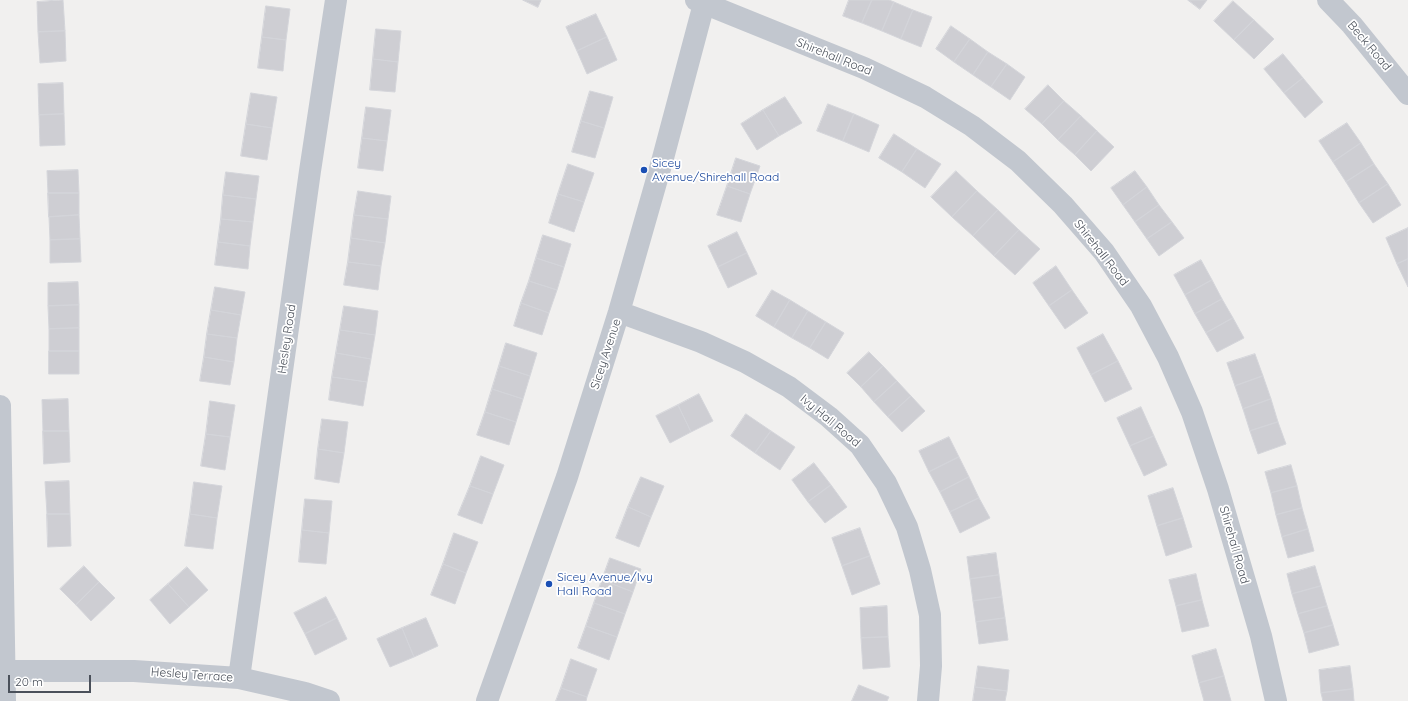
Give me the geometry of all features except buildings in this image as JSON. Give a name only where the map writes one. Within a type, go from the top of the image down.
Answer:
[{"type":"street","name":"Hesley Road","points":[[239,678],[309,179],[336,0]]},
{"type":"street","name":"Beck Road","points":[[1328,0],[1352,25],[1408,94]]},
{"type":"street","name":"Sicey Avenue","points":[[487,701],[567,477],[619,312],[663,158],[701,1]]},
{"type":"street","name":"Shirehall Road","points":[[701,1],[864,68],[925,96],[972,126],[1018,161],[1063,205],[1104,252],[1141,306],[1168,357],[1192,412],[1218,489],[1261,636],[1276,701]]},
{"type":"street","name":"Ivy Hall Road","points":[[619,312],[702,342],[745,362],[788,387],[829,417],[860,445],[886,483],[907,527],[920,570],[930,615],[931,666],[928,701]]},
{"type":"street","points":[[0,406],[5,701]]},
{"type":"street","name":"Hesley Terrace","points":[[5,671],[134,671],[239,678],[305,693],[329,701]]},
{"type":"place","name":"Sicey Avenue/Shirehall Road","points":[[644,170]]},
{"type":"place","name":"Sicey Avenue/Ivy Hall Road","points":[[549,584]]}]
